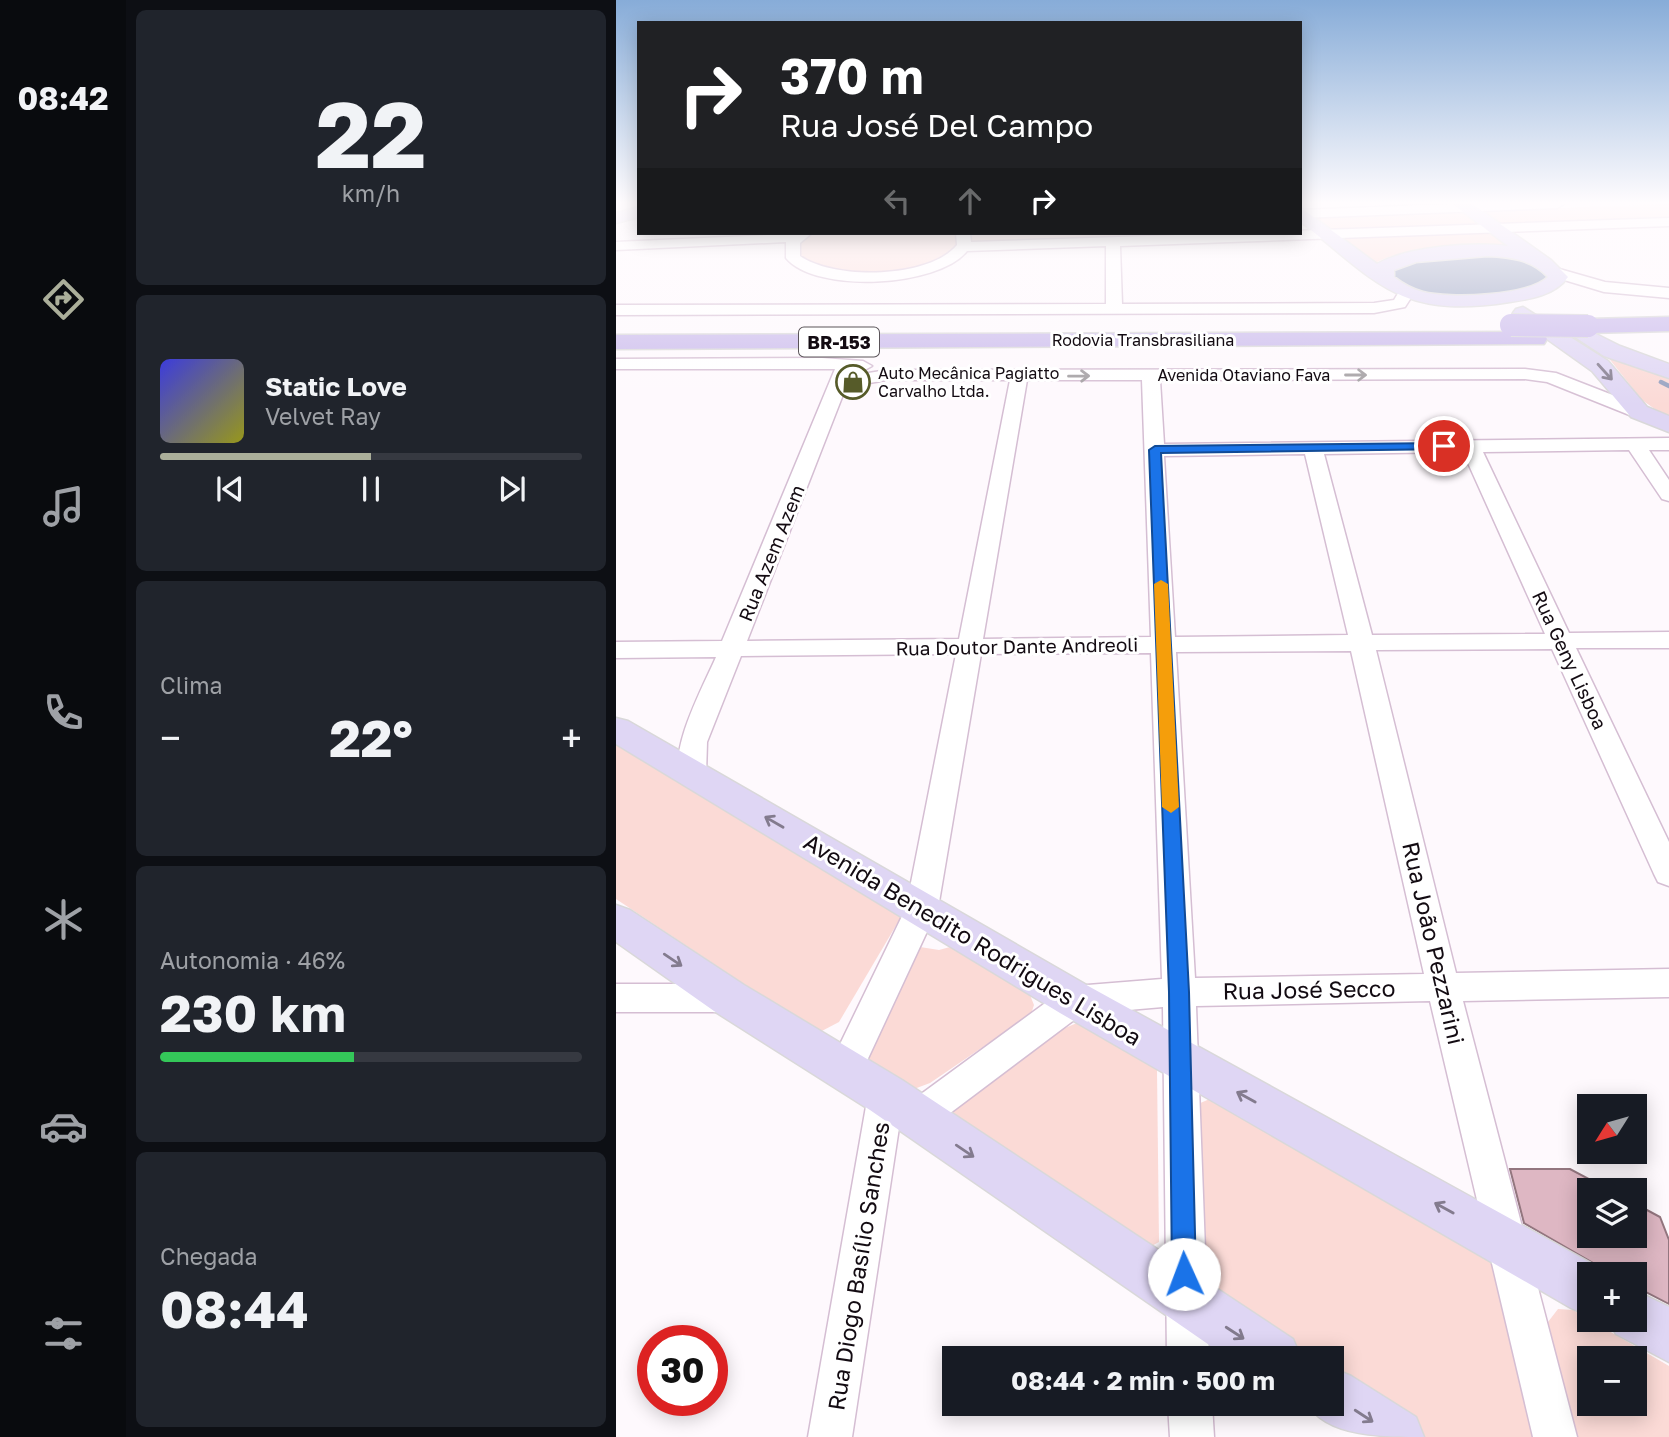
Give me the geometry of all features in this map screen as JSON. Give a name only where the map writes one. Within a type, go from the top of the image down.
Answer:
[{"type":"highway","points":[[616,318],[764,321],[817,328]]},
{"type":"highway","name":"Rodovia Transbrasiliana","points":[[616,328],[1669,324]]},
{"type":"highway","name":"Rodovia Transbrasiliana","points":[[616,342],[1669,338]]},
{"type":"highway","points":[[616,358],[989,347],[1061,341]]},
{"type":"main road","points":[[1374,271],[1406,293],[1427,299],[1497,305],[1519,311],[1600,366],[1639,412],[1669,425]]},
{"type":"main road","points":[[1384,271],[1384,279]]},
{"type":"main road","points":[[1460,301],[1536,292],[1556,282],[1556,273],[1553,271]]},
{"type":"main road","points":[[1536,292],[1541,306],[1549,313],[1612,352],[1669,371]]},
{"type":"main road","name":"Avenida Benedito Rodrigues Lisboa","points":[[616,729],[685,759],[922,908],[1075,1000],[1577,1283]]},
{"type":"main road","points":[[616,921],[729,998],[846,1069],[1256,1346]]},
{"type":"main road","points":[[1647,1324],[1669,1336]]},
{"type":"main road","points":[[1344,1403],[1396,1437]]},
{"type":"street","points":[[818,271],[880,277],[909,271]]},
{"type":"street","points":[[1113,271],[1114,307]]},
{"type":"street","points":[[1556,273],[1604,287],[1669,293]]},
{"type":"street","points":[[616,310],[1382,308],[1399,304],[1406,293]]},
{"type":"street","name":"Avenida Otaviano Fava","points":[[616,364],[938,376],[1525,374],[1550,377]]},
{"type":"street","name":"Rua Azem Azem","points":[[685,759],[733,648],[843,373]]},
{"type":"street","points":[[1151,376],[1179,992],[1187,1346]]},
{"type":"street","points":[[846,1069],[922,908],[1019,377]]},
{"type":"street","points":[[1550,377],[1639,412]]},
{"type":"street","points":[[1635,444],[1669,495]]},
{"type":"street","points":[[1155,450],[1669,444]]},
{"type":"street","name":"Rua Geny Lisboa","points":[[1470,446],[1669,874]]},
{"type":"street","name":"Rua João Pezzarini","points":[[1313,448],[1363,643],[1502,1240],[1555,1437]]},
{"type":"street","name":"Rua Doutor Dante Andreoli","points":[[616,650],[1669,640]]},
{"type":"street","name":"Rua José Secco","points":[[1075,1000],[1179,992],[1669,984]]},
{"type":"street","points":[[616,998],[729,998]]},
{"type":"street","name":"Rua Diogo Basílio Sanches","points":[[831,1437],[901,1106],[1075,1000]]},
{"type":"street","points":[[1191,1416],[1192,1437]]},
{"type":"shaded area","points":[[843,271],[900,271],[884,273]]},
{"type":"shaded area","points":[[1607,356],[1669,377],[1669,419],[1642,400]]},
{"type":"shaded area","points":[[616,744],[904,912],[839,1022],[818,1033],[616,899]]},
{"type":"shaded area","points":[[920,947],[939,950],[950,947],[1030,995],[1034,1005],[1031,1014],[930,1083],[906,1092],[868,1065],[872,1041]]},
{"type":"shaded area","points":[[1077,1023],[1092,1025],[1151,1062],[1157,1070],[1159,1242],[1146,1249],[951,1118],[952,1105],[1065,1028]]},
{"type":"shaded area","points":[[1212,1098],[1487,1257],[1494,1269],[1535,1437],[1420,1437],[1344,1387],[1344,1346],[1282,1346],[1205,1292],[1198,1104]]},
{"type":"shaded area","points":[[1558,1309],[1577,1312],[1577,1332],[1611,1332],[1635,1346],[1577,1346],[1577,1416],[1647,1416],[1647,1353],[1669,1366],[1669,1437],[1577,1437],[1548,1322]]},
{"type":"water","points":[[1392,271],[1543,271],[1548,276],[1546,280],[1534,285],[1504,294],[1454,299],[1426,296],[1391,279]]},
{"type":"building","points":[[1510,1169],[1570,1169],[1587,1178],[1577,1178],[1577,1248],[1647,1248],[1647,1210],[1660,1217],[1669,1240],[1669,1304],[1647,1293],[1647,1262],[1591,1262],[1524,1223]]},
{"type":"waterway","points":[[1661,382],[1669,386]]},
{"type":"slow traffic","points":[[1161,584],[1171,807]]},
{"type":"place","name":"Auto Mecânica Pagiatto Carvalho Ltda.","points":[[853,382]]},
{"type":"route","points":[[1184,1274],[1179,992],[1155,450],[1444,446]]}]
